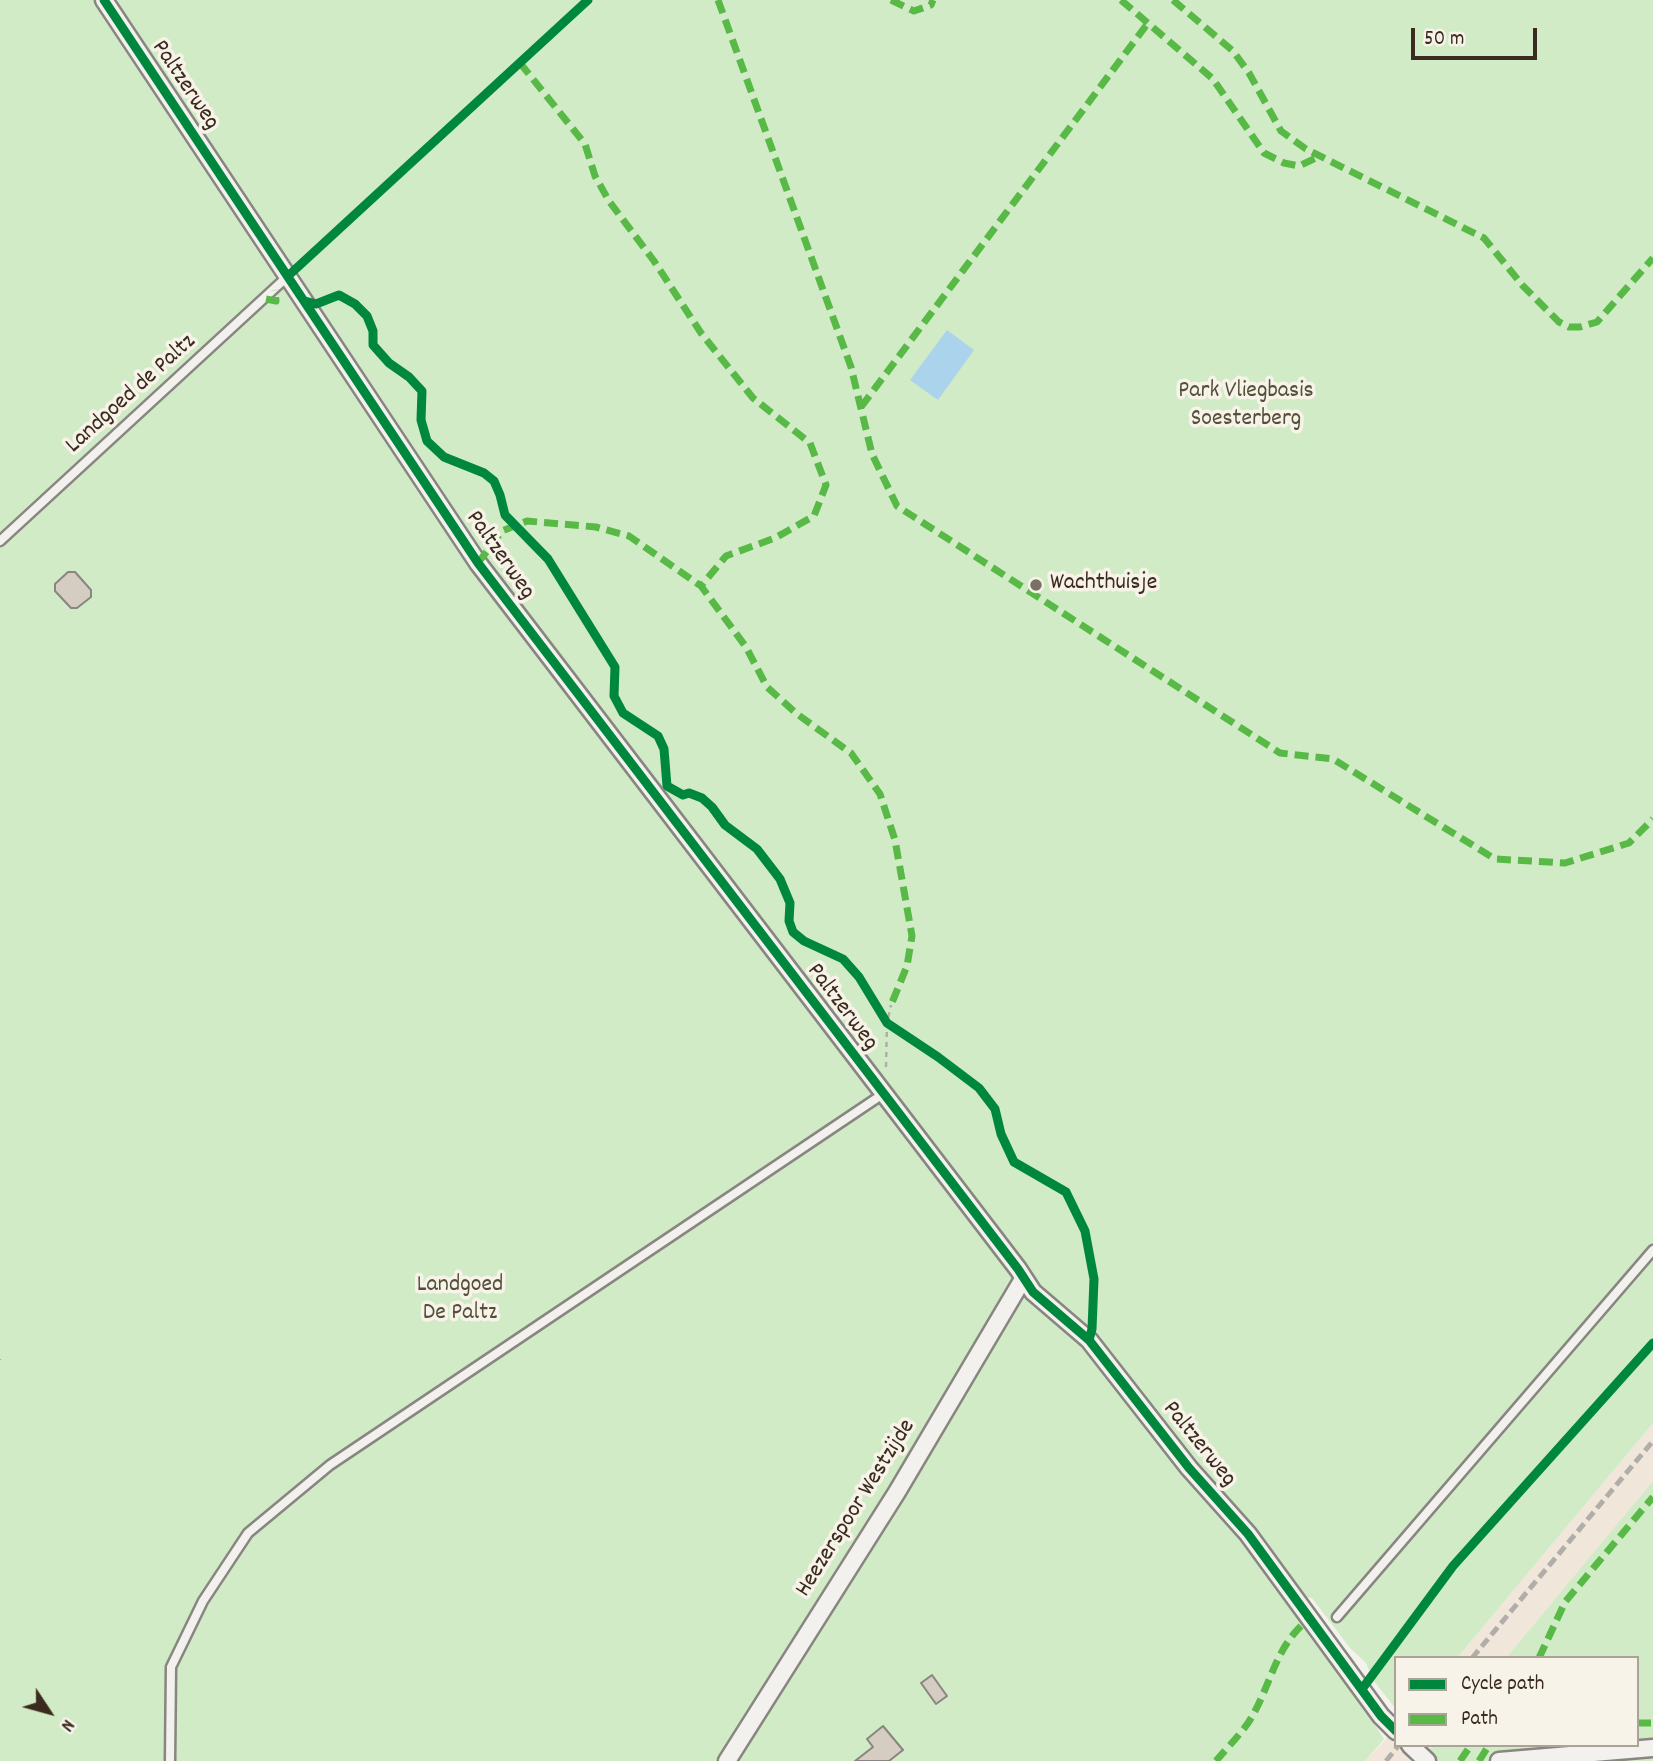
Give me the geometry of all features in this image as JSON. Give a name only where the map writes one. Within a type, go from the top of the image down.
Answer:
[{"type":"street","name":"Paltzerweg","points":[[104,0],[478,563],[1033,1292],[1088,1340],[1189,1468],[1248,1534],[1381,1716],[1394,1729]]},
{"type":"street","name":"Heezerspoor Westzijde","points":[[727,1761],[897,1492],[1023,1279]]},
{"type":"street","points":[[1412,1747],[1427,1761]]},
{"type":"street","points":[[1499,1761],[1653,1748]]},
{"type":"lane","name":"Landgoed de Paltz","points":[[0,541],[288,276]]},
{"type":"lane","points":[[170,1761],[171,1667],[203,1601],[248,1532],[330,1465],[882,1093]]},
{"type":"lane","points":[[1337,1617],[1653,1250]]},
{"type":"path","points":[[882,1093],[888,1055],[887,1023],[891,1004]]},
{"type":"shaded area","points":[[1653,1423],[1653,1481],[1508,1656],[1459,1656]]},
{"type":"shaded area","points":[[1394,1731],[1394,1747],[1432,1747],[1421,1761],[1365,1761]]},
{"type":"green space","points":[[0,0],[1653,0],[1653,1423],[1459,1656],[1394,1656],[1394,1706],[1373,1680],[1366,1663],[1350,1648],[1312,1598],[1287,1595],[1310,1633],[1309,1636],[1356,1696],[1384,1739],[1365,1761],[0,1761]]},
{"type":"green space","points":[[1653,1481],[1653,1761],[1421,1761],[1432,1747],[1639,1747],[1639,1656],[1508,1656]]},
{"type":"water","points":[[947,330],[974,350],[938,400],[910,380]]},
{"type":"building","points":[[68,572],[75,572],[91,590],[91,597],[77,608],[71,608],[55,591],[55,584]]},
{"type":"building","points":[[932,1675],[947,1696],[936,1704],[921,1683]]},
{"type":"building","points":[[883,1726],[903,1750],[889,1761],[855,1761],[873,1747],[867,1739]]},
{"type":"railway","points":[[1474,1656],[1653,1441]]},
{"type":"railway","points":[[1386,1761],[1397,1747]]},
{"type":"marked path","points":[[718,0],[851,367],[872,454],[897,506],[1280,753],[1333,759],[1495,859],[1565,863],[1629,843],[1653,819]]},
{"type":"marked path","points":[[891,0],[914,11],[931,5],[933,0]]},
{"type":"marked path","points":[[1121,0],[1213,79],[1264,153],[1284,163],[1299,166],[1320,156]]},
{"type":"marked path","points":[[1173,0],[1233,51],[1249,73],[1281,131],[1306,149],[1484,238],[1523,286],[1559,322],[1569,327],[1597,322],[1653,258]]},
{"type":"marked path","points":[[861,407],[1148,23]]},
{"type":"marked path","points":[[520,63],[585,144],[595,176],[609,201],[654,261],[701,333],[753,398],[810,443],[826,485],[814,516],[775,538],[726,556],[701,586],[746,647],[767,687],[797,714],[851,753],[880,794],[895,840],[912,936],[907,966],[891,1005]]},
{"type":"marked path","points":[[266,299],[276,301],[275,290]]},
{"type":"marked path","points":[[478,563],[502,531],[527,521],[596,527],[629,536],[701,586]]},
{"type":"marked path","points":[[1540,1656],[1565,1602],[1653,1497]]},
{"type":"marked path","points":[[1216,1761],[1248,1723],[1280,1655],[1297,1630],[1309,1619]]},
{"type":"marked path","points":[[1639,1723],[1653,1723]]},
{"type":"marked path","points":[[1460,1761],[1470,1747]]},
{"type":"marked path","points":[[1479,1761],[1488,1747]]},
{"type":"cycle path","points":[[104,0],[478,563],[1033,1292],[1089,1340],[1189,1468],[1248,1534],[1381,1716],[1394,1729]]},
{"type":"cycle path","points":[[288,276],[588,0]]},
{"type":"cycle path","points":[[305,301],[316,304],[339,295],[355,304],[367,316],[373,331],[373,345],[389,363],[409,377],[422,391],[421,420],[427,441],[444,457],[484,473],[494,481],[505,515],[548,559],[615,667],[614,696],[623,713],[658,736],[664,749],[667,786],[683,795],[689,793],[702,798],[725,825],[757,849],[780,879],[790,903],[789,921],[793,932],[804,941],[843,959],[859,977],[887,1023],[979,1088],[995,1109],[1001,1134],[1014,1162],[1066,1192],[1085,1231],[1094,1279],[1089,1340]]},
{"type":"cycle path","points":[[1362,1689],[1453,1566],[1653,1343]]},
{"type":"place","name":"Wachthuisje","points":[[1036,585]]},
{"type":"park label","name":"Park Vliegbasis Soesterberg","points":[[1246,407]]},
{"type":"park label","name":"Landgoed De Paltz","points":[[460,1301]]}]
